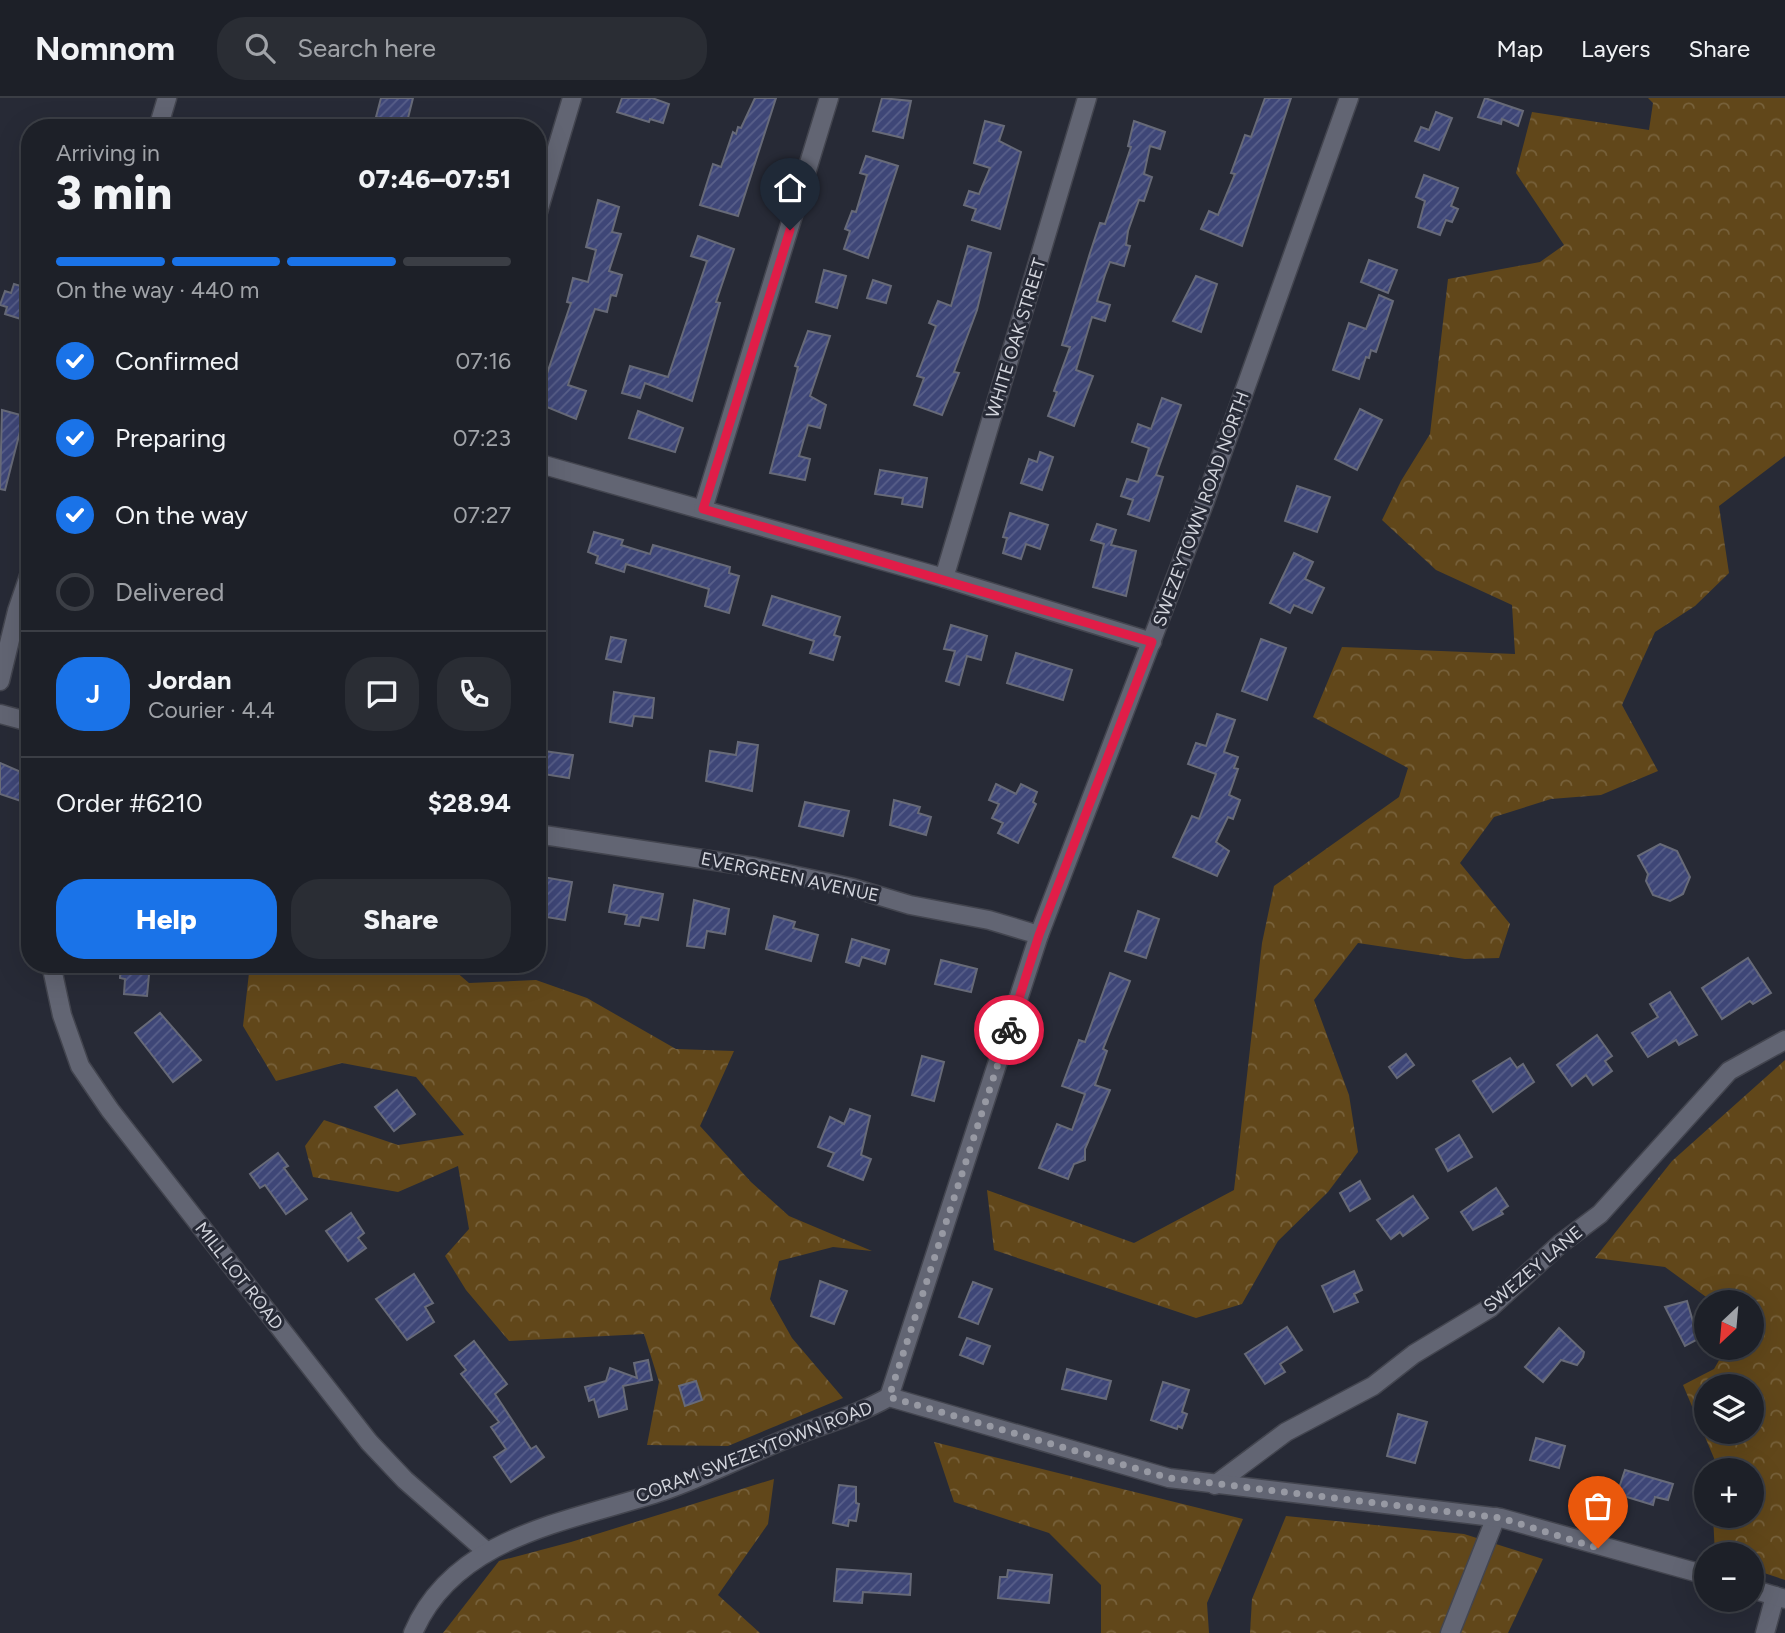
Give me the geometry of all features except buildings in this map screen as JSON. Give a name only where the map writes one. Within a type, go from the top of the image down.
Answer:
[{"type":"street","points":[[161,119],[167,98]]},
{"type":"street","points":[[546,185],[572,98]]},
{"type":"street","points":[[703,509],[829,98]]},
{"type":"street","name":"WHITE OAK STREET","points":[[944,578],[1087,98]]},
{"type":"street","name":"SWEZEYTOWN ROAD NORTH","points":[[889,1397],[1039,935],[1152,642],[1349,98]]},
{"type":"street","points":[[546,465],[944,578],[1152,642]]},
{"type":"street","points":[[0,681],[21,605]]},
{"type":"street","points":[[0,714],[21,720]]},
{"type":"street","name":"EVERGREEN AVENUE","points":[[546,835],[755,867],[853,888],[910,905],[989,920],[1039,935]]},
{"type":"street","name":"MILL LOT ROAD","points":[[53,973],[62,1015],[80,1066],[110,1110],[369,1442],[405,1480],[485,1551]]},
{"type":"street","name":"SWEZEY LANE","points":[[1215,1485],[1286,1432],[1373,1386],[1414,1354],[1490,1308],[1560,1244],[1600,1214],[1729,1071],[1785,1040]]},
{"type":"street","name":"CORAM SWEZEYTOWN ROAD","points":[[413,1633],[436,1598],[485,1551],[530,1530],[665,1490],[793,1436],[858,1414],[889,1397],[1148,1474],[1215,1485],[1496,1517],[1694,1572]]},
{"type":"street","points":[[1450,1633],[1496,1517]]},
{"type":"street","points":[[1765,1633],[1780,1597]]},
{"type":"green space","points":[[1648,98],[1785,98],[1785,456],[1719,506],[1729,573],[1695,606],[1655,632],[1622,705],[1658,771],[1601,795],[1551,799],[1494,817],[1460,863],[1510,924],[1499,958],[1465,959],[1358,943],[1314,1000],[1349,1095],[1358,1152],[1328,1192],[1278,1241],[1242,1304],[1196,1318],[994,1250],[987,1190],[1134,1243],[1234,1190],[1262,943],[1274,886],[1399,797],[1408,768],[1313,717],[1342,647],[1515,654],[1512,605],[1436,570],[1382,520],[1401,481],[1430,434],[1448,279],[1540,262],[1564,245],[1516,173],[1532,112],[1649,130],[1653,103]]},
{"type":"green space","points":[[249,973],[457,973],[469,983],[536,980],[587,998],[676,1049],[734,1051],[700,1126],[751,1182],[789,1216],[872,1251],[833,1247],[779,1261],[770,1299],[792,1338],[843,1398],[728,1446],[647,1445],[659,1382],[644,1334],[509,1341],[466,1290],[445,1256],[469,1229],[458,1166],[398,1192],[313,1177],[305,1146],[324,1120],[398,1145],[464,1135],[416,1077],[342,1063],[276,1081],[243,1026]]},
{"type":"green space","points":[[1785,1060],[1785,1580],[1764,1573],[1764,1542],[1714,1542],[1714,1528],[1764,1528],[1764,1458],[1714,1458],[1708,1444],[1764,1444],[1764,1374],[1704,1374],[1714,1369],[1719,1360],[1764,1360],[1764,1290],[1697,1290],[1665,1267],[1595,1258],[1672,1161]]},
{"type":"green space","points":[[1694,1379],[1694,1411],[1683,1385]]},
{"type":"green space","points":[[934,1442],[1243,1519],[1207,1603],[1209,1633],[1101,1633],[1101,1585],[1049,1533],[954,1502]]},
{"type":"green space","points":[[774,1479],[768,1524],[718,1595],[760,1633],[443,1633],[499,1561],[571,1542]]},
{"type":"green space","points":[[1286,1516],[1464,1534],[1543,1559],[1508,1633],[1250,1633],[1252,1599]]},
{"type":"way so far","points":[[1009,1030],[889,1397],[1148,1474],[1438,1513],[1501,1518],[1598,1548]]},
{"type":"route","points":[[790,230],[703,509],[944,578],[1152,642],[1039,935],[1009,1030]]}]
